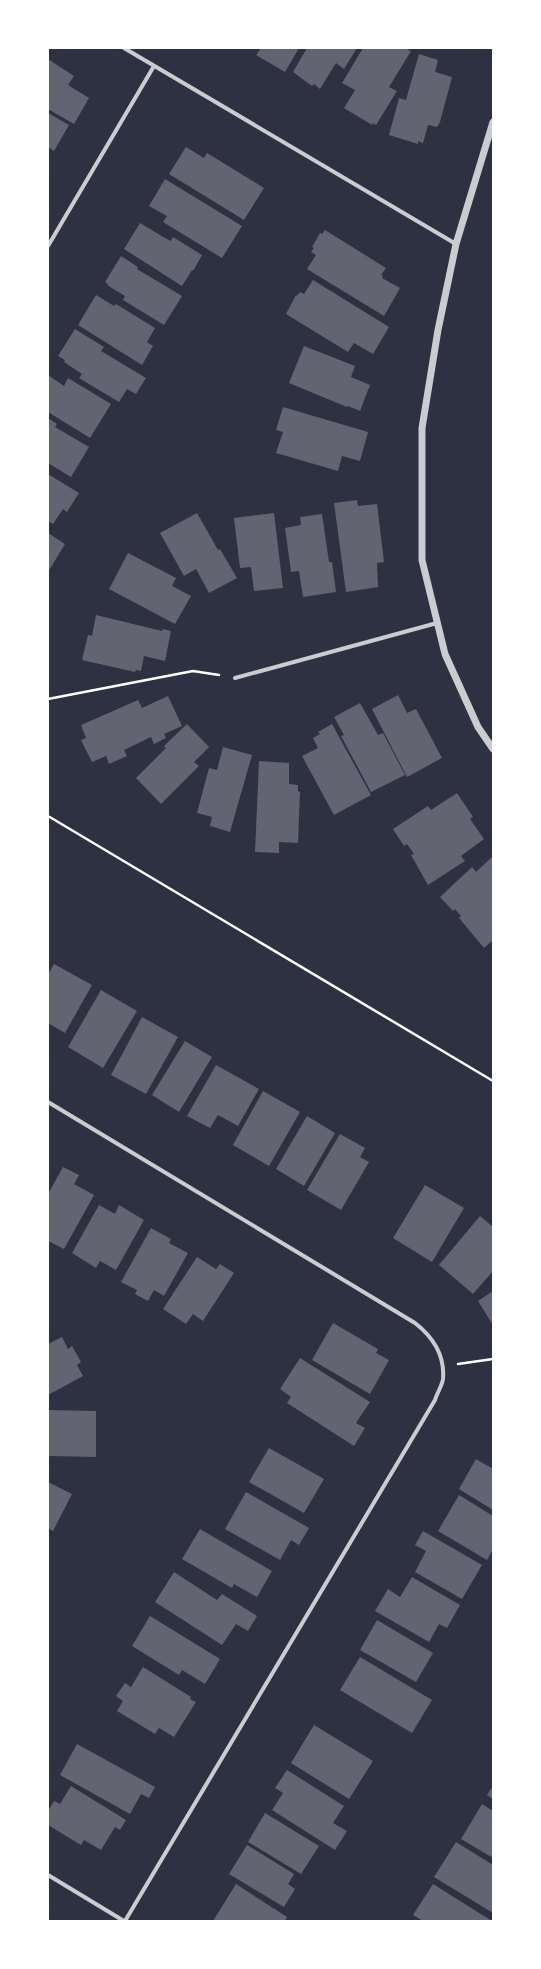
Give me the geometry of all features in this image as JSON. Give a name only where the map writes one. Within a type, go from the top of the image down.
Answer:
[{"type":"street","points":[[124,48],[456,244]]},
{"type":"street","points":[[48,246],[154,66]]},
{"type":"street","points":[[493,122],[456,244],[438,330],[422,428],[422,560],[445,654],[478,727],[493,749]]},
{"type":"street","points":[[235,678],[438,623]]},
{"type":"street","points":[[48,1102],[415,1323],[427,1332],[434,1340],[439,1351],[443,1367],[443,1380],[435,1400],[124,1921],[48,1875]]},
{"type":"path","points":[[48,699],[193,671],[235,678]]},
{"type":"path","points":[[48,816],[493,1081]]},
{"type":"path","points":[[443,1367],[493,1359]]},
{"type":"building","points":[[261,48],[299,48],[285,72],[256,55]]},
{"type":"building","points":[[307,48],[357,48],[344,69],[336,63],[320,89],[314,84],[312,86],[293,72]]},
{"type":"building","points":[[363,48],[409,48],[408,50],[411,51],[389,87],[397,91],[376,125],[373,123],[372,125],[344,108],[355,90],[342,83]]},
{"type":"building","points":[[419,54],[438,60],[435,72],[452,77],[440,122],[437,127],[428,125],[423,143],[418,141],[418,144],[389,135],[399,98],[406,100]]},
{"type":"building","points":[[48,59],[74,76],[68,85],[89,98],[74,124],[48,109]]},
{"type":"building","points":[[48,113],[69,125],[54,151],[48,147]]},
{"type":"building","points":[[186,147],[204,158],[207,153],[264,188],[244,220],[169,174]]},
{"type":"building","points":[[165,179],[242,226],[222,258],[163,222],[167,216],[149,206]]},
{"type":"building","points":[[140,223],[171,241],[173,237],[202,255],[182,286],[124,249]]},
{"type":"building","points":[[325,230],[386,268],[381,275],[383,276],[382,278],[400,288],[384,316],[307,269],[316,255],[311,252],[314,248],[312,247],[320,233],[322,234]]},
{"type":"building","points":[[121,256],[138,267],[137,269],[182,296],[164,325],[123,300],[125,296],[107,285],[108,284],[105,282]]},
{"type":"building","points":[[313,280],[389,327],[373,354],[354,343],[348,352],[286,314],[296,295],[297,296],[300,292],[304,294]]},
{"type":"building","points":[[96,295],[114,306],[116,304],[155,328],[147,342],[153,346],[142,365],[78,325]]},
{"type":"building","points":[[75,329],[104,347],[101,351],[146,378],[136,394],[127,389],[119,402],[79,378],[82,374],[58,356]]},
{"type":"building","points":[[304,346],[355,366],[351,377],[370,385],[360,411],[289,383]]},
{"type":"building","points":[[48,375],[64,386],[68,378],[111,404],[90,438],[48,412]]},
{"type":"building","points":[[283,407],[368,432],[360,461],[342,456],[338,471],[276,453],[283,432],[276,430]]},
{"type":"building","points":[[48,418],[57,424],[55,427],[89,447],[71,477],[48,463]]},
{"type":"building","points":[[48,474],[79,493],[67,512],[63,509],[53,524],[48,521]]},
{"type":"building","points":[[357,500],[358,506],[377,504],[384,562],[377,563],[378,587],[346,592],[334,503]]},
{"type":"building","points":[[197,513],[218,550],[220,549],[237,578],[209,593],[196,569],[184,576],[160,533]]},
{"type":"building","points":[[274,513],[283,588],[254,591],[251,567],[240,568],[234,518]]},
{"type":"building","points":[[322,514],[329,562],[332,562],[336,592],[303,597],[299,571],[291,572],[285,528],[301,525],[300,517]]},
{"type":"building","points":[[48,533],[65,544],[48,572]]},
{"type":"building","points":[[128,553],[176,578],[172,586],[191,596],[175,624],[109,589]]},
{"type":"building","points":[[96,615],[162,631],[163,629],[171,631],[165,661],[144,656],[141,671],[136,670],[135,672],[82,660],[88,635],[92,636]]},
{"type":"building","points":[[398,695],[407,713],[416,709],[442,758],[407,777],[372,709]]},
{"type":"building","points":[[168,696],[182,726],[164,734],[166,738],[154,744],[151,737],[124,750],[127,756],[109,764],[106,756],[92,762],[81,740],[86,738],[81,725],[138,700],[142,708]]},
{"type":"building","points":[[360,703],[378,735],[383,733],[405,775],[371,792],[341,736],[344,735],[334,717]]},
{"type":"building","points":[[187,724],[209,747],[194,762],[199,766],[161,804],[136,778],[166,748],[164,746]]},
{"type":"building","points":[[332,724],[371,795],[334,815],[302,756],[318,748],[313,738],[320,734],[318,732]]},
{"type":"building","points":[[223,747],[252,755],[230,832],[210,826],[212,817],[197,813],[209,768],[217,770]]},
{"type":"building","points":[[259,761],[289,763],[289,784],[298,785],[298,791],[300,792],[298,843],[279,842],[279,853],[255,852]]},
{"type":"building","points":[[457,793],[473,817],[470,819],[484,839],[461,856],[465,861],[428,885],[411,855],[414,854],[407,844],[404,846],[393,829],[428,806],[431,810]]},
{"type":"building","points":[[493,856],[493,940],[484,948],[459,918],[461,916],[455,909],[453,911],[440,897],[472,867],[476,872]]},
{"type":"building","points":[[54,964],[92,985],[65,1033],[48,1023],[48,974]]},
{"type":"building","points":[[101,990],[137,1011],[103,1068],[68,1047]]},
{"type":"building","points":[[142,1017],[178,1037],[146,1094],[111,1075]]},
{"type":"building","points":[[185,1041],[212,1057],[179,1112],[152,1095]]},
{"type":"building","points":[[216,1065],[259,1089],[238,1126],[218,1115],[210,1128],[187,1116]]},
{"type":"building","points":[[263,1091],[300,1112],[269,1166],[233,1145]]},
{"type":"building","points":[[307,1116],[335,1133],[304,1186],[276,1169]]},
{"type":"building","points":[[340,1134],[365,1148],[360,1157],[369,1162],[341,1210],[307,1190]]},
{"type":"building","points":[[63,1167],[79,1175],[74,1184],[94,1195],[64,1249],[48,1241],[48,1194]]},
{"type":"building","points":[[425,1185],[464,1208],[432,1262],[393,1238]]},
{"type":"building","points":[[99,1205],[115,1214],[119,1205],[144,1220],[116,1270],[100,1261],[96,1268],[72,1253]]},
{"type":"building","points":[[480,1216],[493,1227],[493,1271],[473,1294],[439,1265]]},
{"type":"building","points":[[151,1228],[171,1239],[169,1243],[188,1253],[164,1296],[154,1290],[148,1301],[135,1294],[137,1290],[121,1282]]},
{"type":"building","points":[[197,1257],[216,1269],[220,1264],[234,1273],[203,1321],[193,1314],[186,1324],[163,1309]]},
{"type":"building","points":[[493,1291],[493,1325],[478,1301]]},
{"type":"building","points":[[333,1323],[378,1349],[376,1353],[389,1360],[370,1394],[312,1360]]},
{"type":"building","points":[[62,1337],[68,1349],[72,1346],[81,1362],[77,1365],[83,1376],[48,1395],[48,1344]]},
{"type":"building","points":[[300,1358],[370,1402],[356,1423],[365,1428],[354,1446],[287,1403],[291,1397],[280,1389]]},
{"type":"building","points":[[48,1410],[96,1411],[96,1457],[48,1456]]},
{"type":"building","points":[[269,1448],[324,1479],[304,1513],[249,1482]]},
{"type":"building","points":[[476,1459],[493,1469],[493,1510],[459,1489]]},
{"type":"building","points":[[48,1482],[72,1494],[53,1531],[48,1528]]},
{"type":"building","points":[[246,1492],[309,1528],[299,1545],[291,1540],[280,1560],[225,1529]]},
{"type":"building","points":[[459,1495],[493,1516],[493,1549],[487,1560],[438,1531]]},
{"type":"building","points":[[200,1529],[272,1571],[257,1597],[234,1584],[232,1588],[182,1559]]},
{"type":"building","points":[[423,1531],[482,1565],[462,1599],[415,1572],[426,1551],[415,1545]]},
{"type":"building","points":[[174,1572],[217,1600],[222,1594],[257,1616],[248,1631],[236,1624],[222,1645],[155,1602]]},
{"type":"building","points":[[412,1577],[460,1605],[447,1628],[439,1624],[429,1642],[375,1611],[388,1589],[400,1597]]},
{"type":"building","points":[[150,1616],[220,1659],[205,1684],[182,1670],[179,1675],[132,1646]]},
{"type":"building","points":[[377,1620],[433,1653],[416,1682],[360,1650]]},
{"type":"building","points":[[360,1657],[432,1700],[412,1733],[340,1690]]},
{"type":"building","points":[[143,1667],[191,1697],[190,1699],[196,1702],[174,1737],[159,1728],[155,1734],[117,1711],[123,1701],[116,1696],[125,1683],[131,1687]]},
{"type":"building","points":[[314,1725],[373,1761],[349,1799],[291,1763]]},
{"type":"building","points":[[77,1744],[155,1787],[149,1798],[141,1794],[130,1814],[60,1775]]},
{"type":"building","points":[[287,1770],[344,1806],[333,1823],[347,1831],[335,1850],[272,1810],[283,1793],[275,1788]]},
{"type":"building","points":[[71,1786],[126,1820],[120,1830],[115,1827],[101,1850],[84,1840],[81,1845],[48,1825],[48,1811],[54,1801],[60,1804]]},
{"type":"building","points":[[493,1786],[493,1799],[487,1795]]},
{"type":"building","points":[[482,1804],[493,1811],[493,1858],[461,1839]]},
{"type":"building","points":[[265,1813],[319,1846],[301,1874],[248,1842]]},
{"type":"building","points":[[456,1842],[493,1865],[493,1913],[434,1877]]},
{"type":"building","points":[[247,1845],[294,1874],[288,1884],[295,1889],[284,1907],[229,1874]]},
{"type":"building","points":[[236,1884],[287,1917],[285,1921],[213,1921]]},
{"type":"building","points":[[433,1884],[492,1921],[423,1921],[413,1915]]}]
